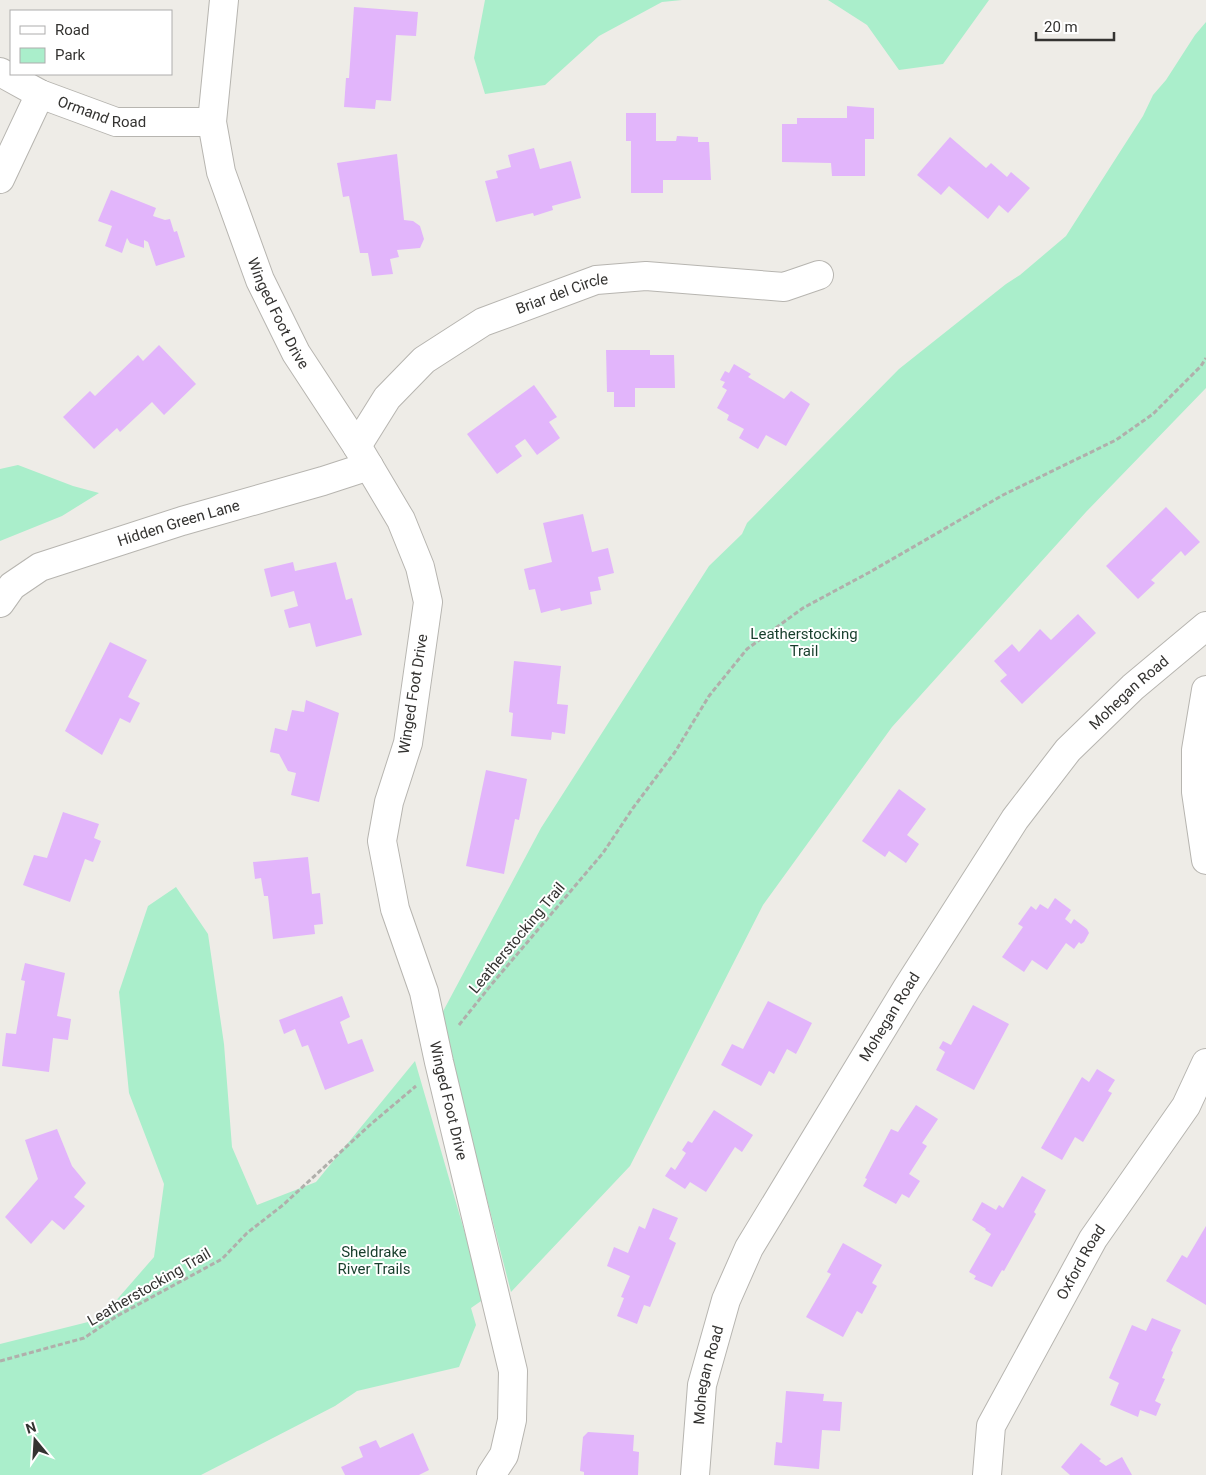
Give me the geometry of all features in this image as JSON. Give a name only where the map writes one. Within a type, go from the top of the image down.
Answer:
[{"type":"street","name":"Winged Foot Drive","points":[[224,0],[212,122],[221,172],[260,280],[296,353],[363,456],[401,520],[420,567],[428,602],[408,743],[388,802],[382,841],[395,909],[424,992],[513,1371],[512,1420],[504,1455],[491,1475]]},
{"type":"street","name":"Ormand Road","points":[[0,72],[40,94],[116,122],[212,122]]},
{"type":"street","points":[[0,179],[40,94]]},
{"type":"street","name":"Briar del Circle","points":[[363,456],[388,398],[424,360],[483,322],[596,280],[646,276],[784,287],[819,275]]},
{"type":"street","name":"Hidden Green Lane","points":[[0,603],[12,586],[40,567],[182,521],[323,481],[363,456]]},
{"type":"street","name":"Mohegan Road","points":[[695,1475],[702,1385],[726,1300],[754,1240],[907,988],[1015,819],[1068,750],[1133,687],[1206,626]]},
{"type":"street","points":[[1206,690],[1196,750],[1196,792],[1206,860]]},
{"type":"street","name":"Oxford Road","points":[[987,1475],[991,1426],[1093,1239],[1186,1106],[1206,1063]]},
{"type":"path","name":"Leatherstocking Trail","points":[[457,1028],[603,853],[674,752],[709,696],[747,649],[803,608],[870,572],[1003,495],[1116,440],[1153,414],[1201,366],[1206,358]]},
{"type":"path","name":"Leatherstocking Trail","points":[[0,1362],[84,1338],[117,1316],[222,1259],[247,1234],[283,1205],[364,1130],[418,1084]]},
{"type":"green space","points":[[485,0],[682,0],[662,2],[599,36],[545,85],[485,94],[474,58]]},
{"type":"green space","points":[[828,0],[989,0],[943,64],[899,70],[867,25]]},
{"type":"green space","name":"Leatherstocking Trail","points":[[1206,22],[1206,388],[1086,512],[892,727],[763,905],[630,1166],[511,1292],[440,1017],[541,828],[709,566],[742,534],[747,523],[899,369],[1020,275],[1066,236],[1143,116],[1153,95],[1166,80],[1195,35]]},
{"type":"green space","points":[[18,465],[73,486],[99,493],[62,516],[0,541],[0,469]]},
{"type":"green space","name":"Sheldrake River Trails","points":[[176,887],[208,934],[224,1044],[232,1147],[257,1205],[316,1182],[415,1061],[484,1299],[471,1308],[476,1325],[459,1367],[357,1391],[335,1406],[201,1475],[0,1475],[0,1344],[100,1319],[154,1257],[164,1184],[129,1093],[119,992],[148,906]]},
{"type":"building","points":[[354,7],[418,12],[416,36],[396,35],[391,101],[376,100],[375,109],[344,107],[346,78],[349,78]]},
{"type":"building","points":[[847,106],[874,108],[874,139],[865,139],[865,176],[832,176],[831,163],[782,162],[782,124],[797,124],[797,118],[847,118]]},
{"type":"building","points":[[626,113],[656,113],[656,141],[676,141],[677,136],[698,137],[698,142],[709,142],[711,180],[663,180],[663,193],[631,193],[631,141],[626,141]]},
{"type":"building","points":[[950,137],[986,168],[991,163],[1007,177],[1011,172],[1030,188],[1008,213],[999,205],[988,219],[949,186],[941,195],[917,175]]},
{"type":"building","points":[[534,148],[540,169],[571,161],[581,198],[552,206],[553,210],[534,216],[533,213],[496,222],[485,181],[498,178],[496,171],[511,167],[508,155]]},
{"type":"building","points":[[397,154],[404,220],[413,221],[420,226],[424,239],[420,248],[397,250],[399,257],[390,259],[393,274],[372,276],[368,253],[360,253],[349,196],[343,197],[337,163]]},
{"type":"building","points":[[111,190],[156,208],[153,216],[165,220],[170,219],[174,232],[177,231],[185,257],[156,266],[148,242],[144,240],[144,248],[130,243],[127,238],[122,253],[105,246],[112,226],[98,221]]},
{"type":"building","points":[[159,345],[196,384],[164,415],[152,402],[120,432],[117,428],[94,449],[63,417],[90,391],[95,396],[138,355],[143,361]]},
{"type":"building","points":[[606,350],[650,350],[650,355],[674,355],[675,388],[635,388],[635,407],[614,407],[614,392],[607,392]]},
{"type":"building","points":[[734,364],[751,374],[748,377],[784,399],[791,391],[810,404],[786,446],[766,435],[758,449],[739,438],[744,429],[727,420],[729,415],[717,408],[727,390],[722,387],[725,382],[720,380],[725,371],[729,373]]},
{"type":"building","points":[[534,385],[557,417],[549,422],[560,438],[537,455],[525,439],[515,446],[522,456],[497,474],[467,434]]},
{"type":"building","points":[[1166,507],[1200,542],[1185,556],[1181,551],[1151,580],[1155,583],[1138,599],[1106,566]]},
{"type":"building","points":[[583,514],[592,552],[608,548],[614,573],[598,577],[601,590],[590,592],[592,604],[561,611],[560,608],[541,613],[535,589],[529,590],[524,569],[552,562],[543,523]]},
{"type":"building","points":[[293,562],[295,571],[336,562],[346,600],[352,598],[362,635],[316,647],[310,623],[289,628],[284,610],[298,606],[294,591],[271,597],[264,569]]},
{"type":"building","points":[[1078,614],[1096,633],[1022,704],[1000,681],[1007,675],[994,661],[1012,644],[1019,652],[1040,629],[1051,640]]},
{"type":"building","points":[[110,642],[147,660],[128,697],[140,703],[130,723],[120,718],[102,755],[65,731]]},
{"type":"building","points":[[514,661],[561,666],[557,704],[568,705],[565,734],[552,732],[551,740],[511,736],[513,713],[509,712]]},
{"type":"building","points":[[306,700],[339,713],[319,802],[291,795],[296,773],[288,771],[279,754],[270,752],[275,728],[287,731],[292,710],[304,712]]},
{"type":"building","points":[[486,770],[527,779],[519,820],[515,819],[504,874],[466,866]]},
{"type":"building","points":[[899,789],[926,809],[907,835],[919,844],[906,863],[889,851],[885,857],[862,841]]},
{"type":"building","points":[[63,812],[99,824],[94,838],[101,841],[93,862],[85,859],[70,902],[23,885],[34,855],[47,858]]},
{"type":"building","points":[[308,857],[312,894],[320,893],[323,924],[314,925],[315,934],[273,939],[268,896],[264,896],[261,878],[255,879],[253,862]]},
{"type":"building","points":[[1055,898],[1071,910],[1065,919],[1071,924],[1074,919],[1087,929],[1089,933],[1084,942],[1081,944],[1079,942],[1074,949],[1066,943],[1047,970],[1032,960],[1024,972],[1002,957],[1023,927],[1018,924],[1031,906],[1036,910],[1040,904],[1048,909]]},
{"type":"building","points":[[25,963],[65,973],[57,1016],[71,1019],[68,1040],[53,1038],[49,1072],[2,1066],[6,1033],[16,1034],[25,981],[21,980]]},
{"type":"building","points":[[342,996],[350,1017],[340,1022],[348,1044],[362,1039],[374,1071],[325,1090],[308,1045],[302,1047],[295,1029],[284,1034],[279,1020]]},
{"type":"building","points":[[768,1001],[812,1023],[796,1054],[787,1049],[774,1074],[769,1071],[761,1086],[721,1065],[732,1044],[743,1049]]},
{"type":"building","points":[[973,1005],[1009,1024],[974,1090],[936,1070],[945,1052],[939,1048],[943,1041],[951,1045]]},
{"type":"building","points":[[1097,1069],[1115,1080],[1108,1091],[1112,1093],[1083,1142],[1075,1137],[1062,1160],[1041,1148],[1082,1077],[1089,1082]]},
{"type":"building","points":[[916,1105],[938,1119],[922,1143],[927,1146],[909,1174],[920,1181],[909,1198],[902,1194],[896,1204],[863,1186],[867,1179],[865,1178],[891,1129],[898,1132]]},
{"type":"building","points":[[714,1110],[753,1135],[742,1152],[735,1147],[706,1192],[690,1182],[685,1189],[665,1176],[671,1167],[675,1170],[686,1153],[682,1150],[688,1141],[692,1143]]},
{"type":"building","points":[[57,1129],[72,1166],[86,1183],[74,1197],[85,1206],[64,1230],[52,1220],[31,1244],[5,1217],[38,1179],[25,1140]]},
{"type":"building","points":[[1022,1176],[1046,1190],[1034,1212],[1036,1214],[1004,1271],[1002,1270],[992,1287],[974,1279],[976,1276],[969,1272],[991,1234],[972,1220],[982,1202],[996,1210],[999,1205],[1003,1208]]},
{"type":"building","points":[[653,1208],[678,1218],[669,1239],[676,1243],[650,1307],[644,1305],[637,1324],[617,1316],[624,1298],[621,1297],[630,1276],[607,1266],[614,1247],[628,1253],[639,1226],[645,1229]]},
{"type":"building","points":[[1206,1226],[1206,1305],[1166,1281],[1182,1255],[1187,1258]]},
{"type":"building","points":[[843,1243],[882,1265],[872,1283],[877,1286],[862,1314],[857,1311],[843,1337],[806,1317],[831,1274],[827,1272]]},
{"type":"building","points":[[1152,1318],[1181,1330],[1171,1351],[1173,1352],[1162,1378],[1165,1379],[1155,1401],[1161,1404],[1156,1416],[1140,1410],[1138,1417],[1110,1405],[1119,1383],[1109,1378],[1132,1325],[1146,1331]]},
{"type":"building","points":[[786,1391],[824,1394],[823,1401],[842,1402],[840,1431],[822,1430],[819,1469],[774,1465],[776,1442],[782,1443]]},
{"type":"building","points":[[588,1432],[634,1435],[633,1451],[639,1452],[638,1475],[584,1475],[584,1472],[580,1471],[583,1437]]},
{"type":"building","points":[[413,1433],[429,1470],[419,1475],[345,1475],[341,1467],[363,1457],[359,1447],[376,1440],[380,1448]]},
{"type":"building","points":[[1081,1443],[1101,1459],[1099,1461],[1106,1466],[1122,1457],[1132,1475],[1070,1475],[1061,1467]]}]
